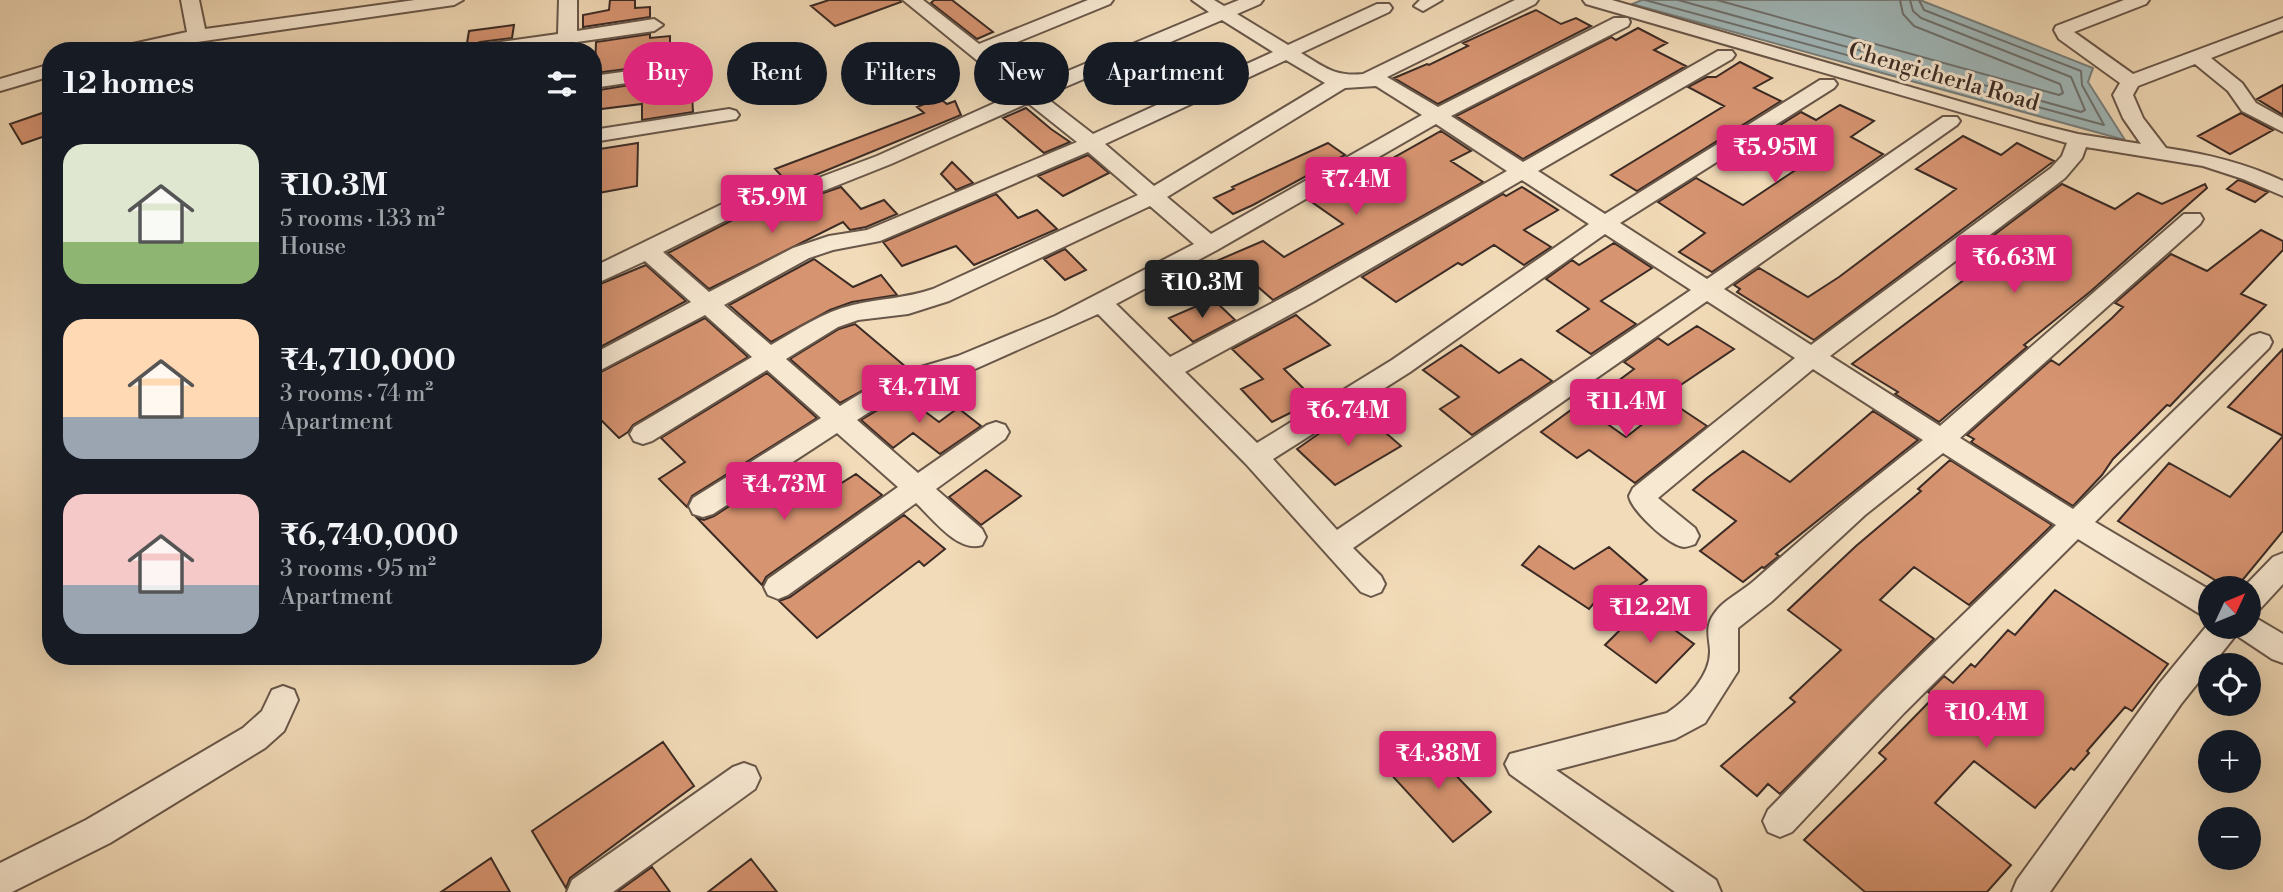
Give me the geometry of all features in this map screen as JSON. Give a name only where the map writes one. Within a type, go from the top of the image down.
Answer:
[{"type":"street","points":[[190,0],[197,37]]},
{"type":"street","points":[[567,42],[568,0]]},
{"type":"street","points":[[914,0],[974,51]]},
{"type":"street","points":[[1000,42],[1104,0]]},
{"type":"street","points":[[1201,0],[1339,83]]},
{"type":"street","points":[[1069,78],[1254,0]]},
{"type":"street","points":[[643,434],[768,356],[830,321],[856,312],[908,306],[941,295],[1153,196],[1339,83],[1370,78],[1529,0]]},
{"type":"street","name":"Chengicherla Road","points":[[1592,0],[2078,140],[2206,160],[2251,174],[2283,189]]},
{"type":"street","points":[[2131,82],[2066,35],[2063,30],[2140,0]]},
{"type":"street","points":[[172,42],[390,5],[446,1]]},
{"type":"street","points":[[602,360],[801,253],[829,243],[872,236],[1091,143],[1383,8]]},
{"type":"street","points":[[703,506],[885,390],[913,378],[985,356],[1063,322],[1209,245],[1436,116],[1621,22]]},
{"type":"street","points":[[2159,152],[2132,119],[2125,105],[2123,95],[2131,82],[2283,24]]},
{"type":"street","points":[[576,42],[654,25]]},
{"type":"street","points":[[1169,369],[1305,296],[1520,170],[1725,55]]},
{"type":"street","points":[[2197,57],[2235,87],[2249,107],[2283,126]]},
{"type":"street","points":[[0,85],[42,73]]},
{"type":"street","points":[[602,81],[623,78]]},
{"type":"street","points":[[1370,78],[1386,83],[1606,222],[1812,357],[2074,523],[2198,598]]},
{"type":"street","points":[[1255,457],[1401,366],[1606,222],[1826,84]]},
{"type":"street","points":[[602,272],[757,196],[800,192],[884,160],[1007,105]]},
{"type":"street","points":[[1042,105],[1091,143],[1209,245]]},
{"type":"street","points":[[602,135],[729,115]]},
{"type":"street","points":[[1334,546],[1439,477],[1706,288],[1950,121]]},
{"type":"street","points":[[1685,536],[1653,512],[1644,503],[1643,496],[1812,357],[2058,173],[2072,158],[2078,140]]},
{"type":"street","points":[[2251,174],[2283,172]]},
{"type":"street","points":[[1704,892],[1521,764],[1662,728],[1694,713],[1723,671],[1726,650],[1722,634],[1725,621],[1761,593],[1855,507],[1942,439],[2192,219]]},
{"type":"street","points":[[647,250],[972,537]]},
{"type":"street","points":[[1099,301],[1255,457],[1371,584]]},
{"type":"street","points":[[1780,821],[1893,703],[2260,342]]},
{"type":"street","points":[[778,587],[996,432]]},
{"type":"street","points":[[2261,588],[2283,565]]},
{"type":"street","points":[[2261,636],[2283,650]]},
{"type":"street","points":[[2029,892],[2169,694],[2214,639]]},
{"type":"street","points":[[0,880],[51,858],[109,827],[254,738],[273,720],[283,700]]},
{"type":"street","points":[[584,892],[744,778]]},
{"type":"water","points":[[1642,0],[1920,0],[2093,68],[2088,82],[2125,140],[1632,4]]},
{"type":"building","points":[[610,0],[635,0],[635,8],[650,7],[650,17],[583,27],[583,15],[609,10]]},
{"type":"building","points":[[829,0],[901,2],[835,26],[811,6]]},
{"type":"building","points":[[934,0],[952,0],[993,32],[977,39],[931,3]]},
{"type":"building","points":[[1536,10],[1561,24],[1576,18],[1591,26],[1438,104],[1394,78],[1429,65],[1468,46],[1463,43]]},
{"type":"building","points":[[514,25],[512,38],[467,42],[469,31]]},
{"type":"building","points":[[1638,28],[1667,43],[1654,50],[1686,66],[1523,159],[1456,116],[1611,37],[1616,40]]},
{"type":"building","points":[[650,34],[650,38],[670,36],[670,42],[623,42],[623,69],[602,72],[602,42],[596,42]]},
{"type":"building","points":[[1740,62],[1772,78],[1754,88],[1781,101],[1637,191],[1611,175],[1724,106],[1688,87],[1707,77],[1716,77]]},
{"type":"building","points":[[2283,85],[2283,115],[2257,99]]},
{"type":"building","points":[[623,86],[623,105],[634,105],[602,109],[602,90]]},
{"type":"building","points":[[642,105],[693,105],[693,112],[642,120]]},
{"type":"building","points":[[957,105],[961,115],[796,183],[789,184],[775,169],[924,113],[917,107]]},
{"type":"building","points":[[1840,105],[1874,121],[1851,137],[1883,154],[1712,272],[1679,252],[1705,233],[1658,202],[1696,178],[1743,205],[1800,167],[1753,142],[1801,112],[1816,120]]},
{"type":"building","points":[[1026,108],[1070,142],[1044,153],[1003,118]]},
{"type":"building","points":[[42,113],[42,137],[22,144],[10,124]]},
{"type":"building","points":[[2241,113],[2273,130],[2230,154],[2198,136]]},
{"type":"building","points":[[1441,131],[1471,151],[1451,161],[1483,182],[1273,300],[1250,280],[1224,293],[1200,268],[1263,241],[1284,257],[1343,224],[1309,200],[1364,169],[1368,172]]},
{"type":"building","points":[[1963,136],[2001,155],[2017,143],[2054,161],[1814,340],[1737,292],[1740,289],[1734,285],[1759,268],[1808,297],[1839,277],[1956,189],[1916,169]]},
{"type":"building","points":[[638,143],[637,186],[602,192],[602,149]]},
{"type":"building","points":[[1328,143],[1345,155],[1253,205],[1233,214],[1214,198],[1234,189],[1232,187]]},
{"type":"building","points":[[1088,155],[1109,173],[1063,196],[1038,176]]},
{"type":"building","points":[[952,162],[973,183],[956,190],[941,174]]},
{"type":"building","points":[[2238,180],[2268,192],[2255,202],[2227,189]]},
{"type":"building","points":[[2062,184],[2115,209],[2138,193],[2162,204],[2205,184],[2207,188],[1939,422],[1895,394],[1898,392],[1852,364],[1981,267],[1970,253]]},
{"type":"building","points":[[841,187],[861,209],[884,200],[897,214],[866,227],[850,230],[843,222],[709,289],[668,253],[758,207],[771,217],[805,203],[802,200]]},
{"type":"building","points":[[1522,187],[1558,210],[1524,230],[1551,247],[1524,265],[1494,245],[1462,265],[1458,263],[1396,302],[1362,277],[1503,194],[1506,196]]},
{"type":"building","points":[[996,194],[1018,218],[1037,210],[1057,229],[974,265],[956,246],[902,266],[883,242]]},
{"type":"building","points":[[2261,230],[2283,241],[2283,250],[2241,294],[2266,305],[2170,406],[2167,405],[2113,459],[2073,506],[1971,442],[1974,439],[1967,435],[2051,360],[2059,365],[2112,318],[2123,307],[2115,303],[2171,254],[2207,271]]},
{"type":"building","points":[[1614,243],[1652,268],[1601,301],[1636,324],[1591,354],[1557,331],[1589,309],[1546,279],[1572,260],[1579,265]]},
{"type":"building","points":[[1065,249],[1086,270],[1065,280],[1044,259]]},
{"type":"building","points":[[814,259],[853,287],[881,275],[897,295],[852,302],[830,310],[771,342],[729,305]]},
{"type":"building","points":[[646,265],[686,301],[602,346],[602,283]]},
{"type":"building","points":[[1213,299],[1235,320],[1193,342],[1169,318]]},
{"type":"building","points":[[1296,315],[1330,345],[1284,369],[1318,403],[1296,416],[1292,412],[1272,422],[1241,389],[1263,379],[1232,349]]},
{"type":"building","points":[[705,318],[748,357],[633,425],[619,438],[602,421],[602,371]]},
{"type":"building","points":[[855,324],[906,367],[840,403],[790,359],[839,329]]},
{"type":"building","points":[[1697,326],[1734,349],[1651,405],[1618,381],[1634,369],[1624,362],[1658,338],[1668,345]]},
{"type":"building","points":[[1461,345],[1499,373],[1521,359],[1552,381],[1472,435],[1440,409],[1459,397],[1423,370]]},
{"type":"building","points":[[2283,349],[2283,436],[2228,407]]},
{"type":"building","points":[[767,373],[817,418],[692,496],[687,507],[659,479],[685,462],[661,438]]},
{"type":"building","points":[[903,395],[939,422],[958,408],[981,426],[940,454],[913,433],[893,448],[861,420]]},
{"type":"building","points":[[1671,402],[1707,426],[1635,483],[1589,450],[1577,458],[1541,432],[1579,404],[1626,437]]},
{"type":"building","points":[[1873,411],[1918,440],[1776,554],[1779,556],[1743,582],[1700,551],[1736,521],[1693,490],[1707,478],[1743,451],[1790,482]]},
{"type":"building","points":[[1364,414],[1401,446],[1335,485],[1297,449],[1337,421],[1342,426]]},
{"type":"building","points":[[2283,436],[2283,531],[2246,576],[2208,576],[2118,521],[2169,463],[2230,497]]},
{"type":"building","points":[[1950,460],[2052,525],[1969,605],[1914,567],[1880,600],[1934,639],[1780,794],[1768,784],[1757,796],[1721,766],[1795,702],[1790,698],[1841,650],[1788,610],[1856,546],[1921,491],[1918,489]]},
{"type":"building","points":[[986,470],[1021,496],[981,525],[949,497]]},
{"type":"building","points":[[856,474],[882,495],[766,577],[762,585],[697,518],[704,520],[714,516],[776,476],[808,504]]},
{"type":"building","points":[[904,515],[945,549],[924,566],[919,561],[817,638],[779,601],[790,597]]},
{"type":"building","points":[[1539,546],[1574,569],[1609,547],[1647,580],[1612,604],[1600,596],[1589,609],[1522,565]]},
{"type":"building","points":[[2055,590],[2168,664],[2132,711],[2125,707],[2074,770],[2071,768],[2035,808],[1974,761],[1935,803],[2011,865],[1987,892],[1865,892],[1804,840],[1886,759],[1879,753],[1934,697],[1928,692],[1944,676],[1953,683],[1971,664],[1975,667],[2008,630],[2015,635]]},
{"type":"building","points":[[1643,607],[1694,644],[1656,683],[1605,645]]},
{"type":"building","points":[[1423,741],[1491,812],[1453,842],[1386,769]]},
{"type":"building","points":[[663,742],[694,786],[570,878],[566,888],[532,831]]},
{"type":"building","points":[[491,858],[510,892],[441,892]]},
{"type":"building","points":[[751,859],[777,892],[708,892]]},
{"type":"building","points":[[652,867],[670,892],[617,892]]}]
